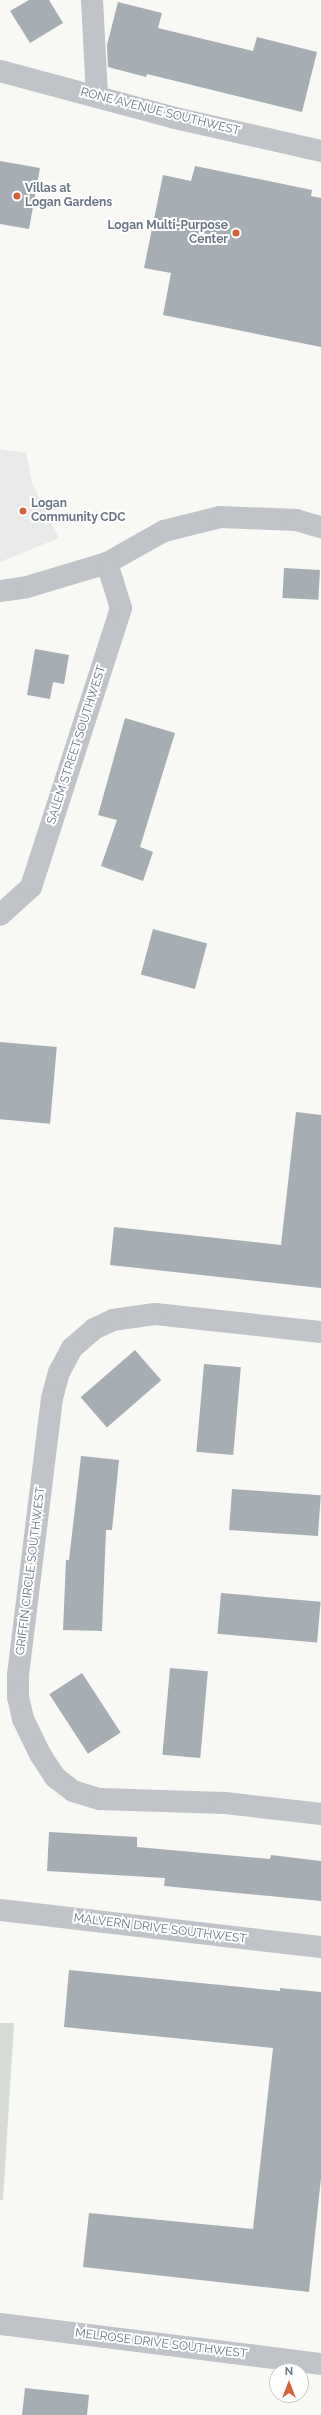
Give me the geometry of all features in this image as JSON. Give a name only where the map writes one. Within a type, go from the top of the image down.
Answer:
[{"type":"street","points":[[92,0],[97,96]]},
{"type":"street","name":"RONE AVENUE SOUTHWEST","points":[[0,70],[175,118],[321,151]]},
{"type":"street","points":[[0,591],[27,587],[107,562],[164,531],[220,517],[296,520],[321,527]]},
{"type":"street","name":"SALEM STREET SOUTHWEST","points":[[0,915],[31,887],[121,608],[107,562]]},
{"type":"street","name":"GRIFFIN CIRCLE SOUTHWEST","points":[[321,1332],[155,1314],[113,1320],[94,1329],[72,1348],[59,1372],[52,1398],[18,1675],[18,1696],[23,1719],[40,1754],[55,1777],[73,1791],[100,1799],[225,1803],[321,1814]]},
{"type":"street","name":"MALVERN DRIVE SOUTHWEST","points":[[0,1910],[321,1947]]},
{"type":"street","name":"MELROSE DRIVE SOUTHWEST","points":[[0,2324],[321,2364]]},
{"type":"shaded area","name":"Logan Community CDC","points":[[0,449],[26,453],[32,483],[59,538],[0,562]]},
{"type":"shaded area","points":[[0,2023],[14,2023],[3,2200],[0,2200]]},
{"type":"building","points":[[29,0],[49,0],[63,23],[30,43],[10,11]]},
{"type":"building","points":[[118,2],[162,13],[158,28],[253,51],[257,37],[317,52],[302,112],[147,74],[146,77],[108,67],[107,45]]},
{"type":"building","name":"Villas at Logan Gardens","points":[[0,161],[40,168],[29,229],[0,224]]},
{"type":"building","name":"Logan Multi-Purpose Center","points":[[195,166],[312,190],[311,196],[321,198],[321,347],[163,315],[171,273],[144,268],[163,175],[191,181]]},
{"type":"building","points":[[284,568],[320,570],[318,600],[282,598]]},
{"type":"building","points":[[35,649],[69,655],[64,684],[53,682],[50,699],[27,695]]},
{"type":"building","points":[[125,718],[175,733],[140,847],[153,852],[143,881],[101,866],[117,820],[98,815]]},
{"type":"building","points":[[153,929],[207,943],[195,989],[141,974]]},
{"type":"building","points":[[0,1042],[57,1047],[50,1124],[0,1119]]},
{"type":"building","points":[[296,1112],[321,1115],[321,1288],[110,1265],[114,1227],[281,1245]]},
{"type":"building","points":[[135,1350],[161,1380],[107,1427],[81,1397]]},
{"type":"building","points":[[204,1364],[241,1367],[233,1455],[196,1452]]},
{"type":"building","points":[[81,1456],[119,1460],[112,1530],[106,1530],[102,1631],[63,1630],[66,1560],[69,1560]]},
{"type":"building","points":[[232,1489],[321,1495],[318,1536],[229,1530]]},
{"type":"building","points":[[221,1593],[321,1602],[317,1643],[217,1634]]},
{"type":"building","points":[[170,1668],[208,1671],[200,1758],[162,1755]]},
{"type":"building","points":[[82,1673],[121,1733],[88,1754],[49,1694]]},
{"type":"building","points":[[49,1832],[137,1837],[137,1847],[270,1859],[271,1855],[321,1861],[321,1901],[164,1886],[165,1878],[47,1871]]},
{"type":"building","points":[[69,1970],[280,1991],[280,1988],[321,1992],[321,2178],[309,2292],[83,2267],[89,2213],[253,2229],[273,2048],[64,2027]]},
{"type":"building","points":[[25,2388],[89,2395],[87,2415],[22,2415]]},
{"type":"place","name":"Villas at Logan Gardens","points":[[17,196]]},
{"type":"place","name":"Logan Multi-Purpose Center","points":[[236,233]]},
{"type":"place","name":"Logan Community CDC","points":[[23,511]]}]
